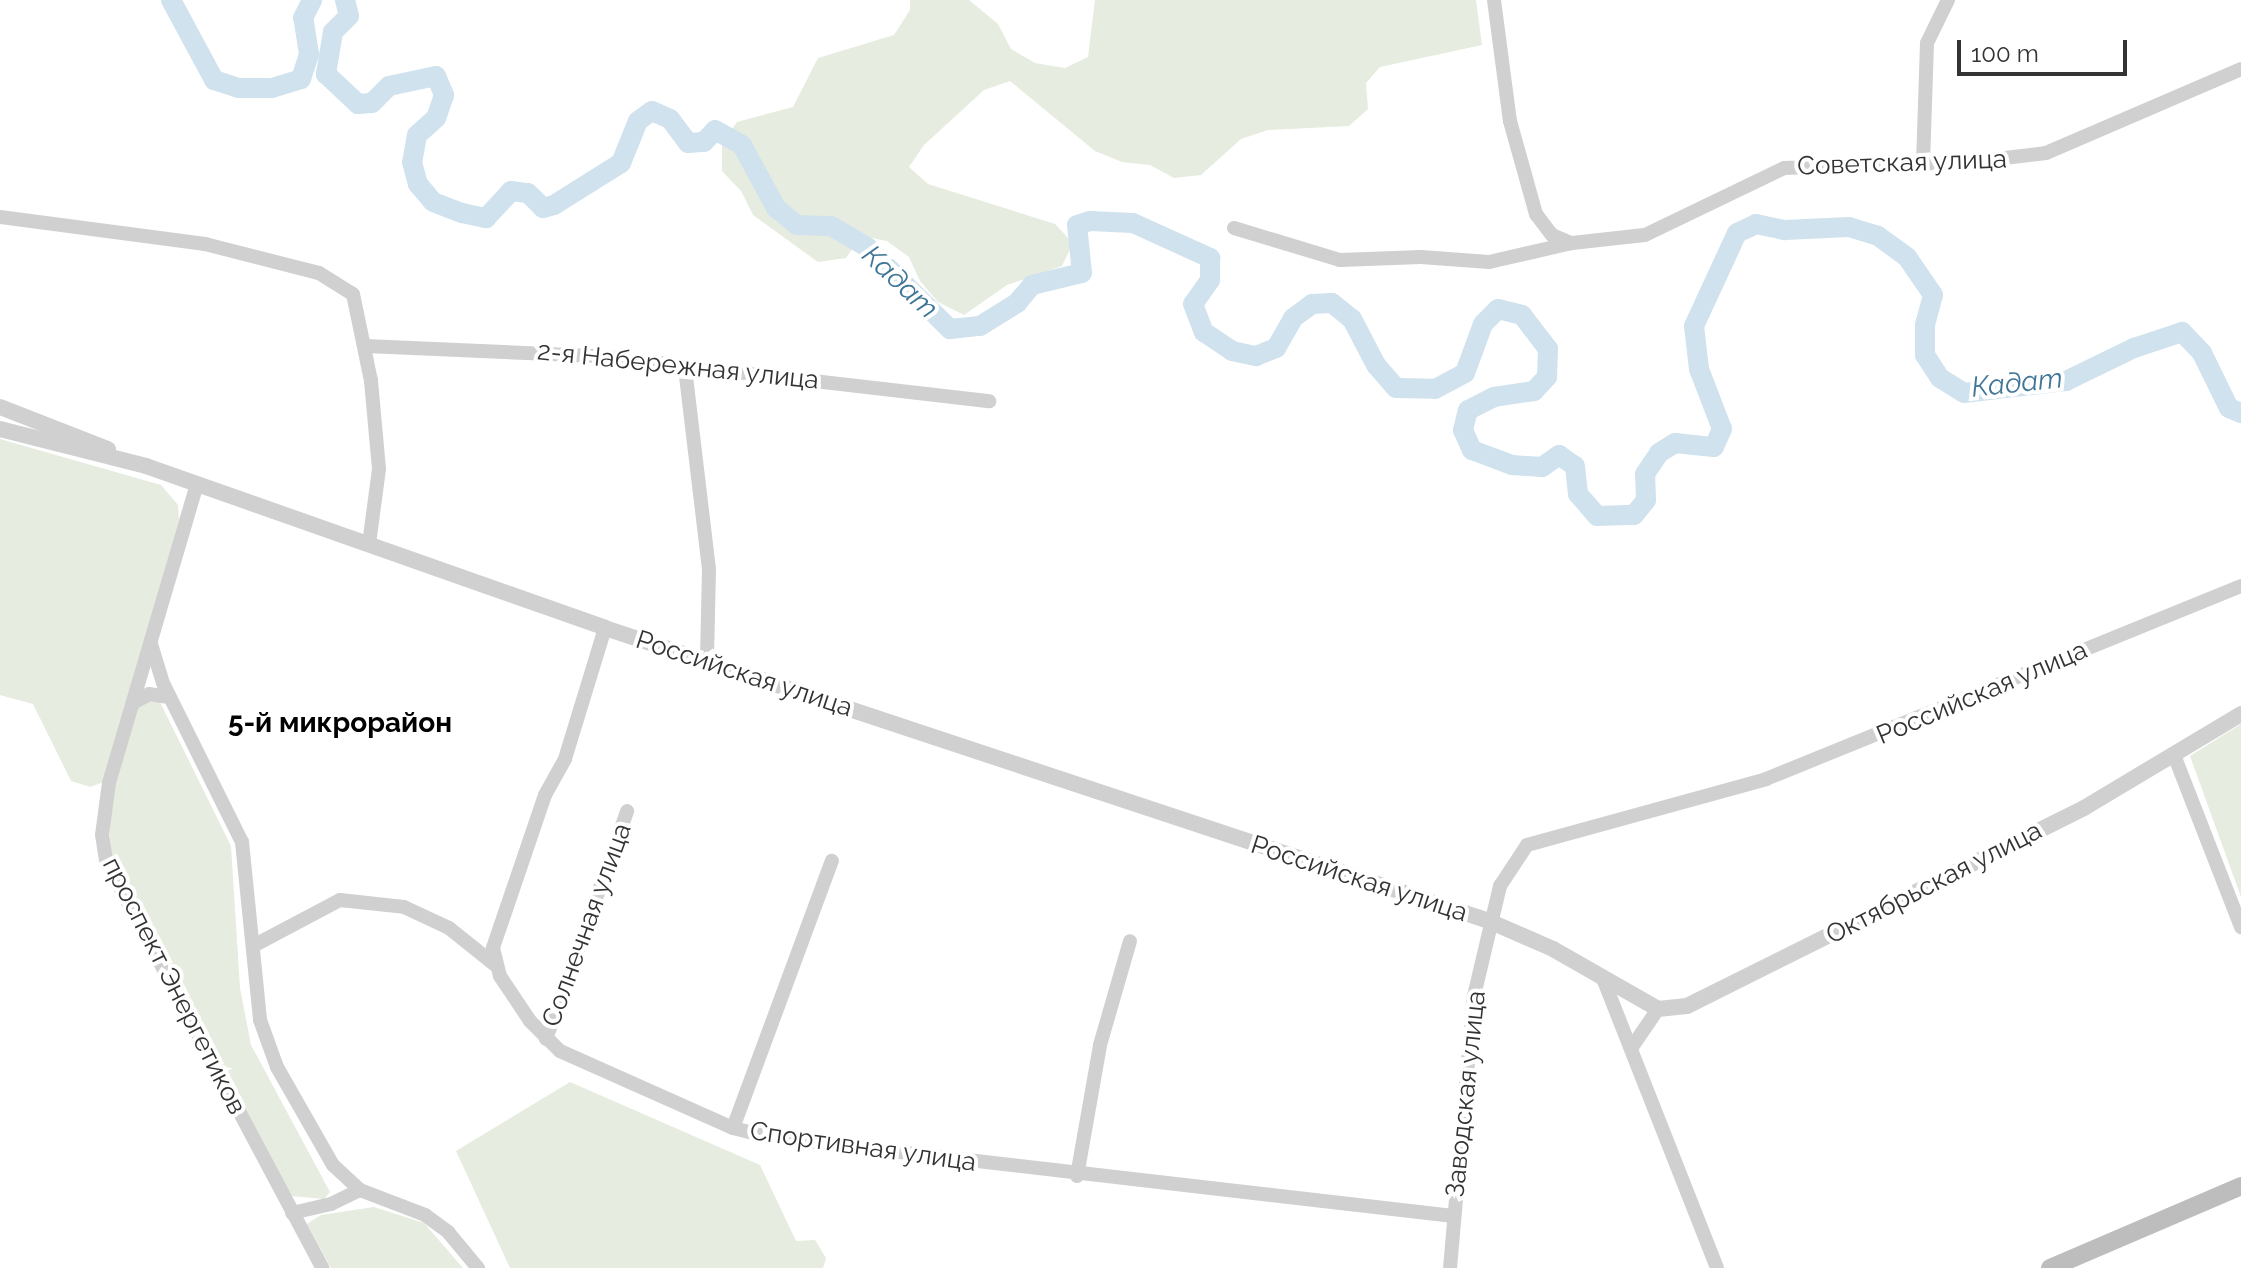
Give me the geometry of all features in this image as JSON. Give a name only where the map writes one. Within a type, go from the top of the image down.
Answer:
[{"type":"main road","points":[[2050,1268],[2241,1186]]},
{"type":"street","points":[[1494,0],[1510,121],[1536,214],[1552,235],[1572,243]]},
{"type":"street","points":[[1923,164],[1927,43],[1948,0]]},
{"type":"street","name":"Советская улица","points":[[1234,228],[1340,260],[1370,263],[1421,257],[1489,262],[1572,243],[1655,231],[1784,168],[1923,164],[2046,153],[2241,69]]},
{"type":"street","points":[[0,217],[205,244],[319,273],[353,294],[366,346],[379,469],[369,544]]},
{"type":"street","name":"2-я Набережная улица","points":[[366,346],[500,349],[989,401]]},
{"type":"street","points":[[685,368],[709,570],[707,660]]},
{"type":"street","points":[[0,407],[146,466]]},
{"type":"street","name":"Российская улица","points":[[0,429],[146,466],[605,628],[1489,921],[1553,949],[1604,981],[1658,1009]]},
{"type":"street","name":"проспект Энергетиков","points":[[197,484],[103,812],[106,861],[322,1268]]},
{"type":"street","name":"Российская улица","points":[[1489,921],[1509,865],[1537,840],[1779,774],[2241,586]]},
{"type":"street","points":[[494,964],[495,936],[545,795],[565,759],[605,628]]},
{"type":"street","points":[[151,644],[169,697],[242,842],[264,1039],[315,1137],[333,1165],[360,1190],[425,1215],[448,1232],[478,1268]]},
{"type":"street","points":[[133,703],[149,694],[169,697]]},
{"type":"street","name":"Октябрьская улица","points":[[1658,1009],[1687,1006],[2084,808],[2241,714]]},
{"type":"street","points":[[2174,755],[2241,927]]},
{"type":"street","name":"Солнечная улица","points":[[546,1039],[627,811]]},
{"type":"street","points":[[733,1128],[832,861]]},
{"type":"street","name":"Спортивная улица","points":[[253,946],[340,900],[404,907],[449,928],[494,964],[546,1039],[575,1060],[733,1128],[769,1137],[1077,1176],[1453,1216]]},
{"type":"street","name":"Заводская улица","points":[[1450,1268],[1474,996],[1489,921]]},
{"type":"street","points":[[1077,1176],[1100,1045],[1130,941]]},
{"type":"street","points":[[1604,981],[1717,1268]]},
{"type":"street","points":[[1632,1047],[1658,1009]]},
{"type":"street","points":[[292,1213],[331,1204],[360,1190]]},
{"type":"shaded area","points":[[910,0],[969,0],[998,24],[1011,49],[1035,63],[1065,68],[1088,57],[1095,0],[1476,0],[1482,45],[1380,67],[1366,83],[1368,109],[1349,126],[1268,130],[1241,139],[1201,175],[1174,178],[1150,165],[1122,162],[1095,151],[1010,81],[984,90],[924,145],[909,167],[928,184],[1055,224],[1073,243],[1062,266],[1007,285],[964,315],[938,302],[920,281],[909,257],[887,241],[861,236],[846,258],[818,262],[753,215],[741,191],[722,171],[722,144],[737,122],[793,107],[818,58],[894,35],[910,10]]},
{"type":"shaded area","points":[[0,439],[161,485],[178,505],[179,520],[104,782],[90,787],[71,781],[33,704],[0,695]]},
{"type":"shaded area","points":[[150,701],[160,702],[231,846],[240,988],[251,1045],[330,1192],[324,1199],[291,1196],[110,859],[109,808],[138,706]]},
{"type":"shaded area","points":[[2241,724],[2241,897],[2190,756]]},
{"type":"shaded area","points":[[570,1082],[760,1165],[796,1241],[815,1240],[826,1258],[823,1268],[510,1268],[456,1151]]},
{"type":"shaded area","points":[[374,1207],[424,1223],[463,1268],[331,1268],[307,1224],[321,1215]]},
{"type":"waterway","name":"Кадат","points":[[171,0],[214,80],[238,88],[272,88],[301,79],[309,54],[303,18],[312,0]]},
{"type":"waterway","name":"Кадат","points":[[345,0],[349,16],[333,32],[326,74],[358,104],[372,103],[389,86],[436,76],[444,95],[436,118],[417,135],[412,162],[418,184],[433,202],[462,213],[486,218],[511,191],[528,193],[543,208],[554,205],[621,163],[638,121],[652,111],[670,119],[688,143],[704,142],[715,130],[742,145],[776,208],[797,225],[831,226],[867,247],[950,329],[980,326],[1017,303],[1032,285],[1082,273],[1077,225],[1090,221],[1133,223],[1210,258],[1210,280],[1193,304],[1204,332],[1232,351],[1256,356],[1276,348],[1293,318],[1312,304],[1332,303],[1352,319],[1376,365],[1396,388],[1435,389],[1465,373],[1483,324],[1498,309],[1522,315],[1548,349],[1547,377],[1534,391],[1494,397],[1468,410],[1463,430],[1472,450],[1512,465],[1542,467],[1559,455],[1575,466],[1578,494],[1597,516],[1634,515],[1646,500],[1645,474],[1659,453],[1675,443],[1714,447],[1722,429],[1699,369],[1694,326],[1737,233],[1756,224],[1785,230],[1849,227],[1878,236],[1907,257],[1933,295],[1925,325],[1925,355],[1940,378],[1964,393],[2066,381],[2134,348],[2182,332],[2202,353],[2229,408],[2241,413]]},
{"type":"district","name":"5-й микрорайон","points":[[340,723]]}]
